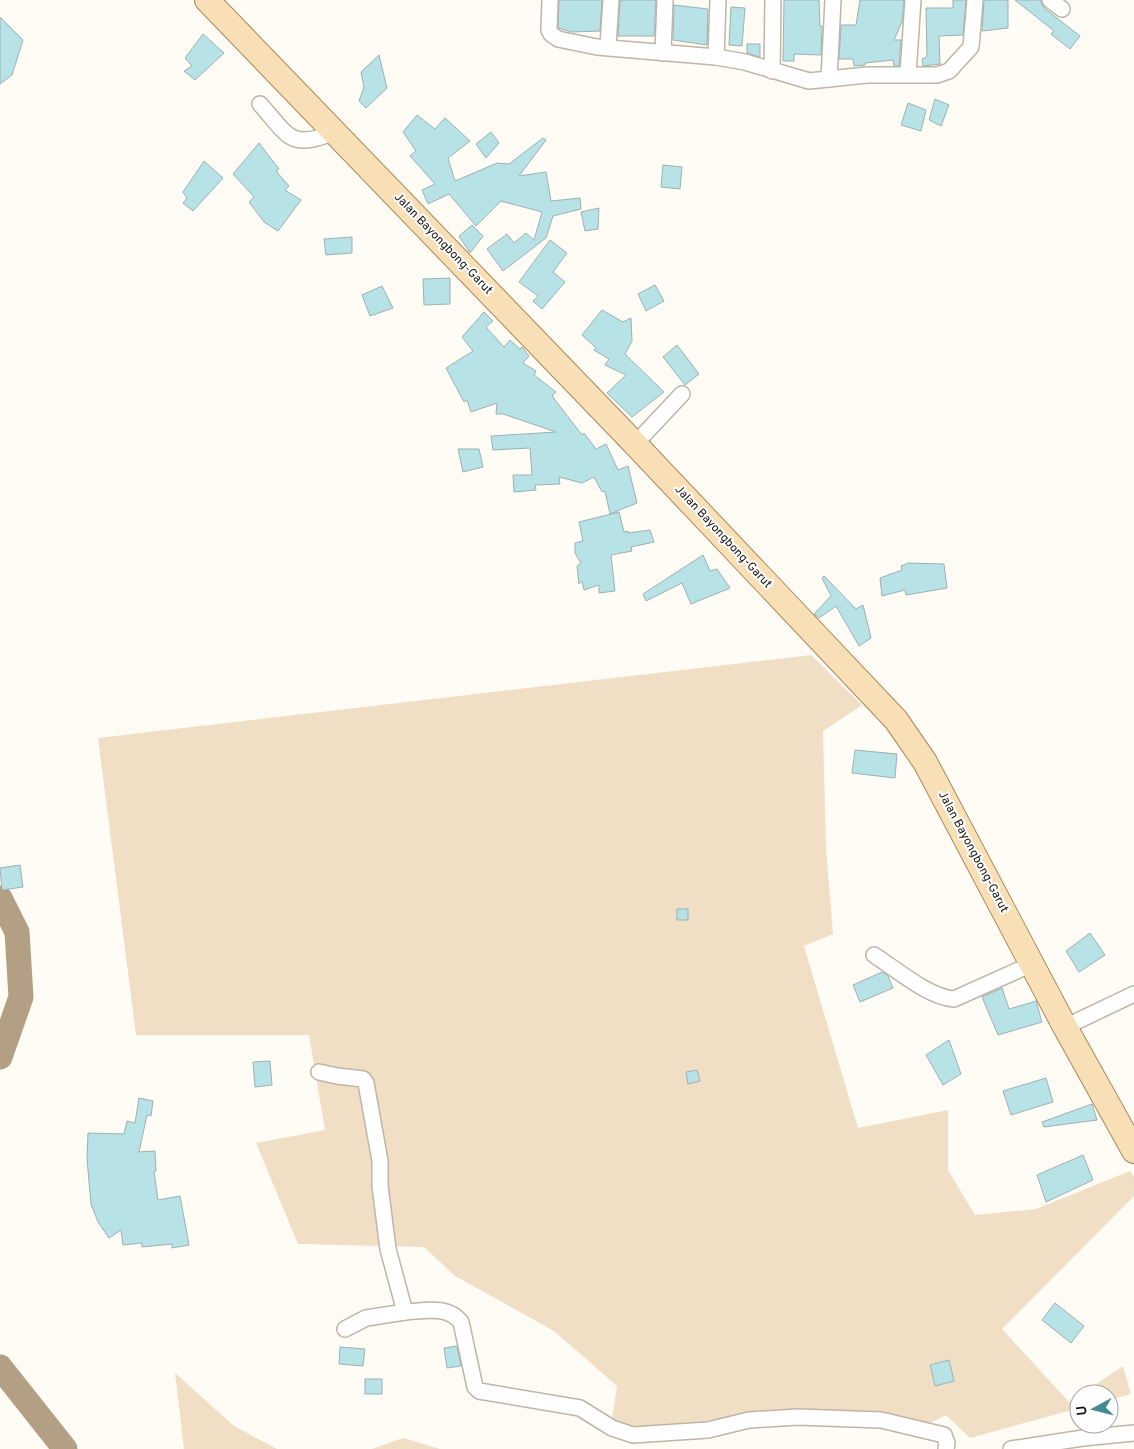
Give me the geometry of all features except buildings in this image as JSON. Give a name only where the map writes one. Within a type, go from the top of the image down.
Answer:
[{"type":"main road","name":"Jalan Bayongbong-Garut","points":[[207,0],[636,444],[896,720],[925,762],[1065,1027],[1134,1151]]},
{"type":"street","points":[[550,0],[549,30],[553,36],[597,47],[608,46],[663,53],[716,56],[809,81],[908,74],[937,75],[949,71],[966,53],[973,40],[975,0]]},
{"type":"street","points":[[608,46],[611,0]]},
{"type":"street","points":[[663,53],[665,0]]},
{"type":"street","points":[[716,56],[718,0]]},
{"type":"street","points":[[772,71],[773,0]]},
{"type":"street","points":[[829,79],[833,0]]},
{"type":"street","points":[[908,74],[913,0]]},
{"type":"street","points":[[260,104],[288,135],[296,141],[315,140],[334,132]]},
{"type":"street","points":[[636,444],[682,394]]},
{"type":"street","points":[[874,955],[930,992],[945,999],[954,999],[1032,964]]},
{"type":"street","points":[[1065,1027],[1134,994]]},
{"type":"street","points":[[319,1072],[364,1079],[366,1082],[380,1161],[380,1186],[388,1249],[405,1312]]},
{"type":"street","points":[[345,1329],[366,1318],[405,1312],[444,1310],[458,1318],[461,1322],[475,1387],[479,1391],[580,1408],[622,1432],[633,1434],[708,1430],[749,1420],[798,1417],[881,1420],[944,1435],[947,1443],[946,1449]]},
{"type":"street","points":[[1011,1449],[1073,1439],[1134,1433]]},
{"type":"shaded area","points":[[811,655],[862,705],[823,731],[826,848],[833,934],[804,946],[858,1128],[948,1110],[948,1170],[975,1215],[1036,1209],[1130,1171],[1134,1177],[1134,1196],[1002,1329],[1069,1402],[1069,1411],[970,1438],[946,1415],[918,1429],[881,1419],[633,1432],[611,1425],[617,1386],[554,1331],[455,1276],[424,1247],[298,1244],[256,1143],[325,1130],[309,1035],[136,1035],[98,738]]},
{"type":"shaded area","points":[[1123,1366],[1131,1394],[1119,1397],[1119,1384],[1097,1384]]},
{"type":"shaded area","points":[[175,1373],[234,1426],[277,1449],[184,1449]]},
{"type":"shaded area","points":[[403,1438],[440,1449],[372,1449]]},
{"type":"waterway","points":[[0,898],[17,932],[21,997],[0,1057]]},
{"type":"waterway","points":[[0,1367],[65,1449]]}]
